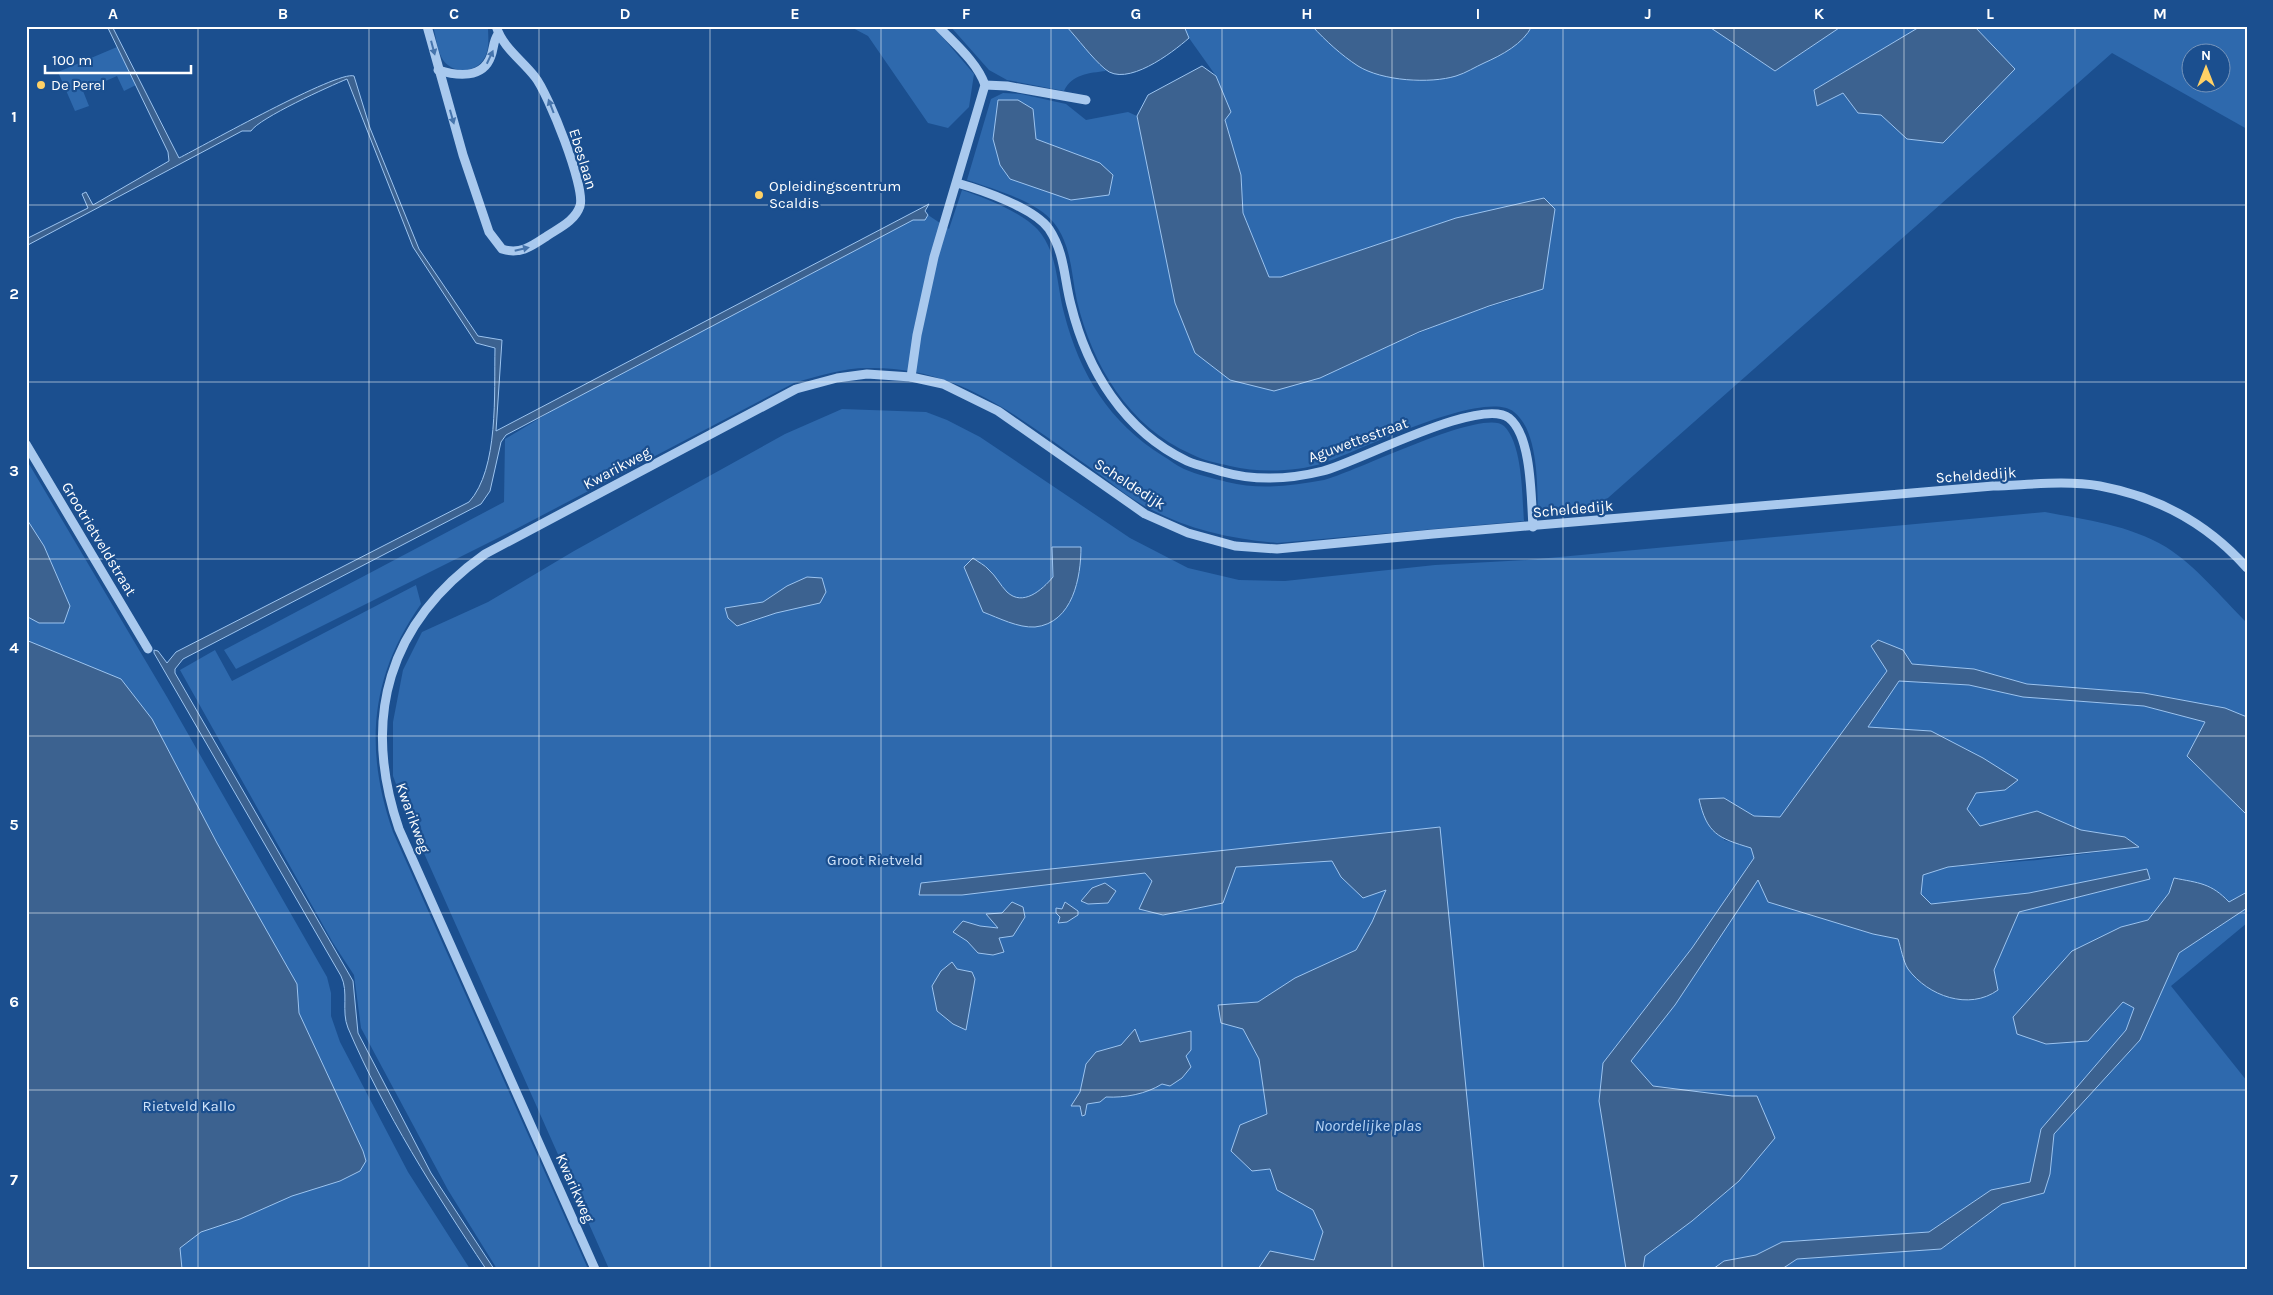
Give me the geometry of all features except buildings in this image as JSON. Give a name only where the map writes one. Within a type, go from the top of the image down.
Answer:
[{"type":"street","name":"Ebeslaan","points":[[427,26],[463,155],[490,232],[502,249],[510,252],[525,250],[572,218],[578,212],[582,197],[574,169],[543,88],[497,30]]},
{"type":"street","points":[[911,377],[917,334],[934,257],[985,85],[981,74],[974,64],[938,26]]},
{"type":"street","name":"Ebeslaan","points":[[438,70],[460,75],[475,73],[484,67],[491,58],[497,30]]},
{"type":"street","points":[[985,85],[1007,86],[1086,100]]},
{"type":"street","name":"Aguwettestraat","points":[[957,183],[1031,213],[1048,228],[1061,250],[1070,302],[1078,333],[1094,371],[1115,403],[1144,434],[1187,461],[1231,474],[1277,478],[1324,471],[1417,434],[1476,415],[1497,413],[1509,418],[1524,444],[1533,527]]},
{"type":"street","name":"Kwarikweg","points":[[595,1269],[397,822],[384,776],[381,749],[382,722],[390,677],[412,628],[427,608],[461,570],[485,554],[796,389],[836,378],[867,374],[921,378]]},
{"type":"street","name":"Scheldedijk","points":[[921,378],[943,384],[998,411],[1145,514],[1188,533],[1235,546],[1277,549],[1993,486],[2051,484],[2089,486],[2136,495],[2187,516],[2226,545],[2247,568]]},
{"type":"street","name":"Grootrietveldstraat","points":[[26,444],[148,649]]},
{"type":"green space","points":[[433,26],[488,26],[488,46],[485,57],[477,66],[471,69],[459,70],[453,68],[441,56]]},
{"type":"green space","points":[[849,26],[933,26],[974,74],[969,107],[948,128],[928,123],[868,36]]},
{"type":"green space","points":[[950,26],[1066,26],[1106,71],[1082,75],[1067,85],[1064,91],[1007,80],[989,70]]},
{"type":"green space","points":[[1184,26],[1312,26],[1335,48],[1360,67],[1414,81],[1455,76],[1503,54],[1528,33],[1532,26],[1708,26],[1775,71],[1842,26],[1921,26],[1814,90],[1817,106],[1843,93],[1858,113],[1881,115],[1907,139],[2015,69],[1974,26],[2247,26],[2247,129],[2181,92],[2230,92],[2230,42],[2180,42],[2180,91],[2112,53],[1600,505],[1538,510],[1535,458],[1528,431],[1514,412],[1499,407],[1477,408],[1450,414],[1324,463],[1289,470],[1253,470],[1210,461],[1195,456],[1169,442],[1149,428],[1132,411],[1116,391],[1103,370],[1092,348],[1084,325],[1077,301],[1068,251],[1054,223],[1037,208],[1026,202],[967,180],[991,99],[1003,93],[1021,94],[1066,104],[1086,120],[1128,112],[1137,116],[1144,150],[1320,378],[1443,323],[1519,298],[1456,218],[1281,277],[1269,277],[1243,213],[1241,175],[1225,120],[1216,76],[1189,38]],"holes":[[[993,139],[1036,139],[1100,163]]]},
{"type":"green space","points":[[117,47],[136,85],[124,91],[117,76],[83,91],[89,106],[75,111],[58,72]]},
{"type":"green space","points":[[962,190],[994,202],[1017,214],[1027,220],[1042,235],[1054,263],[1064,313],[1071,336],[1088,377],[1112,412],[1127,428],[1144,443],[1179,466],[1200,475],[1251,486],[1300,484],[1339,475],[1417,443],[1471,425],[1491,423],[1504,426],[1515,445],[1522,485],[1524,521],[1277,543],[1228,536],[1180,523],[1142,505],[1037,430],[985,398],[959,385],[930,376],[900,370],[849,369],[794,383],[518,528],[236,669],[224,650],[504,502],[505,439],[680,334],[922,211],[949,229]]},
{"type":"green space","name":"Groot Rietveld","points":[[842,409],[926,412],[947,420],[980,437],[1130,538],[1188,568],[1239,580],[1285,581],[1435,565],[1527,560],[2045,512],[2092,521],[2123,528],[2166,547],[2188,563],[2247,623],[2247,717],[2224,708],[2144,693],[2027,684],[1974,669],[1912,664],[1903,650],[1780,817],[1754,816],[1724,798],[1724,840],[1751,848],[1754,858],[1692,948],[1603,1063],[1626,1269],[609,1269],[411,824],[393,776],[393,722],[403,670],[422,632],[488,602],[574,551],[785,434]]},
{"type":"green space","name":"Rietveld Kallo","points":[[26,459],[167,697],[327,977],[331,993],[331,1016],[340,1042],[408,1172],[470,1269],[26,1269]]},
{"type":"green space","points":[[416,585],[421,604],[404,631],[391,658],[382,686],[377,714],[378,771],[384,801],[393,832],[588,1269],[497,1269],[448,1190],[361,1028],[354,975],[333,943],[180,670],[215,650],[232,681]]},
{"type":"green space","points":[[1899,680],[1969,685],[2023,697],[2144,706],[2205,722],[2187,756],[2247,815],[2247,892],[2229,902],[2174,878],[2169,893],[2148,920],[2121,927],[2041,988],[2013,1017],[2088,1041],[2123,1002],[2134,1008],[2126,1030],[2041,1129],[2030,1182],[1991,1190],[1929,1232],[1782,1242],[1756,1255],[1724,1261],[1713,1269],[1643,1269],[1645,1256],[1692,1221],[1739,1181],[1757,1096],[1732,1096],[1653,1086],[1630,1061],[1675,1005],[1758,879],[1768,902],[1873,934],[1898,939],[1907,963],[1917,979],[1933,990],[1957,1000],[1994,970],[2019,912],[2150,879],[2147,869],[2029,893],[1931,904],[1921,894],[1923,875],[1948,867],[2037,860],[2138,847],[2125,837],[2081,830],[2037,811],[1980,826],[1967,809],[1976,792],[2005,790],[1931,731],[1868,727]]},
{"type":"green space","points":[[2247,908],[2247,923],[2171,986],[2247,1081],[2247,1269],[1782,1269],[1797,1259],[1941,1249],[2002,1204],[2044,1193],[2050,1174],[2054,1134],[2140,1040],[2179,953]]},
{"type":"water","points":[[107,26],[112,26],[179,158],[298,96],[343,77],[354,76],[370,128],[419,249],[478,336],[502,340],[496,431],[929,204],[925,211],[928,215],[925,220],[913,220],[506,435],[501,442],[490,491],[481,504],[183,659],[175,669],[175,673],[353,981],[358,1033],[431,1173],[494,1269],[486,1269],[411,1152],[362,1060],[348,1028],[341,976],[154,650],[158,651],[167,663],[176,652],[469,502],[479,488],[486,470],[490,451],[493,429],[495,348],[476,343],[413,247],[347,79],[267,118],[251,131],[242,131],[26,246],[26,239],[88,208],[82,194],[86,192],[93,205],[169,161],[168,152]]},
{"type":"water","points":[[1066,26],[1184,26],[1189,38],[1172,52],[1148,66],[1125,74],[1114,74],[1105,69],[1090,54]]},
{"type":"water","points":[[1312,26],[1532,26],[1518,44],[1467,72],[1433,80],[1406,80],[1380,75],[1358,66],[1328,42]]},
{"type":"water","points":[[1708,26],[1842,26],[1775,71]]},
{"type":"water","points":[[1921,26],[1974,26],[2015,69],[1943,143],[1907,139],[1881,115],[1858,113],[1843,93],[1817,106],[1814,90]]},
{"type":"water","points":[[1202,66],[1216,76],[1231,112],[1225,120],[1241,175],[1243,213],[1269,277],[1281,277],[1456,218],[1544,198],[1555,209],[1543,289],[1489,306],[1419,332],[1320,378],[1274,391],[1230,380],[1195,353],[1175,303],[1137,116],[1148,95]]},
{"type":"water","points":[[998,100],[1018,100],[1033,109],[1036,139],[1100,163],[1113,175],[1109,195],[1071,200],[1010,179],[1000,165],[993,139]]},
{"type":"water","points":[[26,518],[44,546],[70,606],[64,623],[39,623],[26,616]]},
{"type":"water","points":[[1052,547],[1081,547],[1079,572],[1072,597],[1058,617],[1048,624],[1029,627],[983,612],[964,567],[973,558],[994,575],[1007,592],[1019,598],[1032,595],[1053,577]]},
{"type":"water","points":[[807,577],[822,578],[826,592],[820,603],[776,613],[737,626],[728,618],[725,608],[763,602],[787,586]]},
{"type":"water","name":"Rietveld Kallo","points":[[26,640],[121,679],[152,719],[217,843],[297,984],[299,1013],[366,1161],[360,1171],[340,1181],[292,1196],[240,1219],[201,1232],[180,1248],[182,1269],[26,1269]]},
{"type":"water","points":[[1878,640],[1903,650],[1912,664],[1974,669],[2027,684],[2144,693],[2225,708],[2247,717],[2247,815],[2187,756],[2205,722],[2144,706],[2023,697],[1969,685],[1899,681],[1868,727],[1931,731],[1983,758],[2018,780],[2005,790],[1976,793],[1967,809],[1980,826],[2037,811],[2081,830],[2125,837],[2139,847],[1948,867],[1923,875],[1921,894],[1931,904],[2029,893],[2147,869],[2150,879],[2019,912],[1994,970],[1998,990],[1987,996],[1962,1000],[1938,993],[1916,979],[1906,966],[1898,939],[1873,934],[1768,902],[1758,880],[1675,1005],[1631,1061],[1653,1086],[1732,1096],[1757,1096],[1775,1138],[1739,1181],[1692,1221],[1645,1256],[1643,1269],[1626,1269],[1599,1101],[1603,1063],[1692,948],[1754,858],[1751,848],[1722,837],[1710,827],[1702,811],[1699,799],[1724,798],[1754,816],[1780,817],[1887,671],[1871,646]]},
{"type":"water","name":"Noordelijke plas","points":[[1440,827],[1484,1269],[1258,1269],[1270,1251],[1314,1260],[1323,1232],[1313,1210],[1277,1190],[1270,1169],[1252,1171],[1231,1151],[1240,1125],[1267,1114],[1259,1059],[1243,1029],[1221,1023],[1218,1005],[1258,1002],[1295,978],[1356,950],[1372,922],[1386,890],[1363,898],[1341,877],[1332,861],[1236,867],[1223,903],[1163,915],[1139,909],[1152,881],[1145,873],[962,895],[919,895],[921,883]]},
{"type":"water","points":[[2174,878],[2210,887],[2229,902],[2247,892],[2247,908],[2179,953],[2140,1040],[2054,1134],[2050,1174],[2044,1193],[2002,1204],[1941,1249],[1797,1259],[1782,1269],[1713,1269],[1724,1261],[1756,1255],[1782,1242],[1929,1232],[1991,1190],[2030,1182],[2041,1129],[2126,1030],[2134,1008],[2123,1002],[2088,1041],[2046,1044],[2017,1034],[2013,1017],[2072,951],[2121,927],[2148,920],[2169,893]]},
{"type":"water","points":[[1105,883],[1116,891],[1108,903],[1088,904],[1081,901],[1092,888]]},
{"type":"water","points":[[1012,902],[1023,907],[1025,917],[1013,936],[999,938],[1004,952],[993,955],[978,953],[967,941],[953,932],[963,921],[980,926],[998,928],[986,914],[1002,913]]},
{"type":"water","points":[[1065,902],[1078,911],[1078,915],[1067,922],[1058,923],[1060,917],[1056,913],[1056,908],[1062,909]]},
{"type":"water","points":[[952,962],[957,969],[972,972],[975,979],[966,1030],[953,1024],[937,1011],[932,986],[941,971]]},
{"type":"water","points":[[1135,1029],[1140,1042],[1191,1031],[1191,1050],[1186,1056],[1191,1067],[1182,1078],[1170,1086],[1162,1084],[1142,1093],[1121,1097],[1106,1097],[1100,1102],[1087,1104],[1085,1115],[1082,1116],[1080,1106],[1071,1106],[1080,1092],[1086,1064],[1096,1052],[1121,1045]]},
{"type":"place","name":"De Perel","points":[[41,85]]},
{"type":"place","name":"Opleidingscentrum Scaldis","points":[[759,195]]}]
